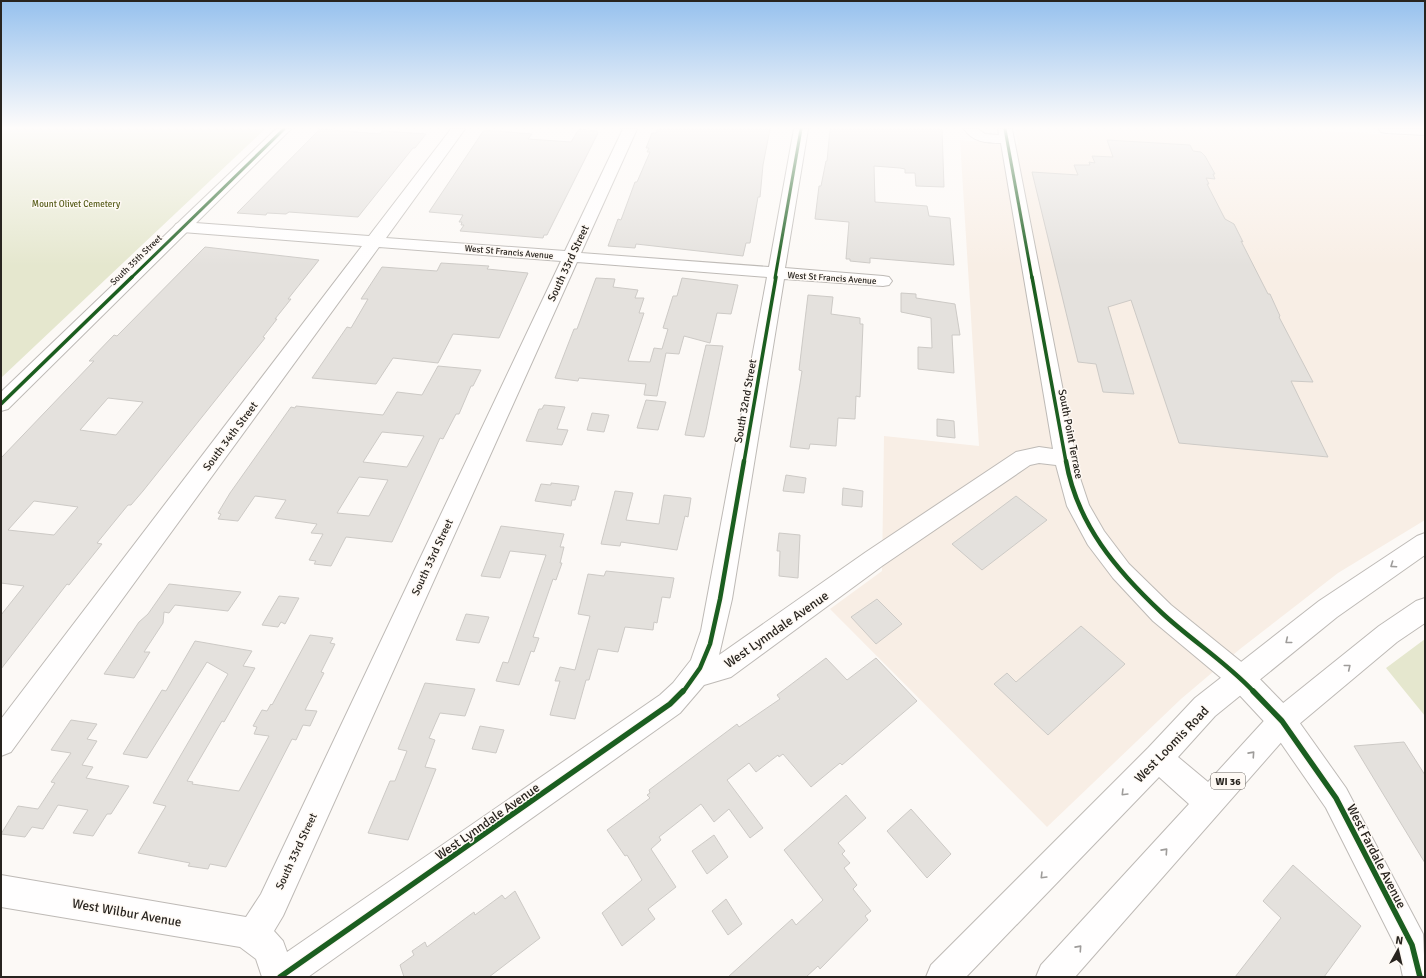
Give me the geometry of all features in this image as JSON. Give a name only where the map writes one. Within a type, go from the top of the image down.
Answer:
[{"type":"street","name":"South 35th Street","points":[[1,404],[236,175]]},
{"type":"street","name":"South 34th Street","points":[[1,742],[424,175]]},
{"type":"street","name":"South 33rd Street","points":[[253,936],[272,904],[609,175]]},
{"type":"street","name":"South 32nd Street","points":[[699,674],[714,631],[793,175]]},
{"type":"street","name":"South Point Terrace","points":[[1014,175],[1069,478],[1078,506],[1096,538],[1121,571],[1162,613],[1241,678]]},
{"type":"street","name":"West St Francis Avenue","points":[[182,227],[883,281]]},
{"type":"street","name":"West Lynndale Avenue","points":[[280,977],[670,704],[699,674],[722,668],[874,559],[1024,458],[1040,455],[1066,458]]},
{"type":"street","name":"West Loomis Road","points":[[943,977],[1158,758],[1206,707],[1328,609],[1425,543]]},
{"type":"street","name":"WI 36","points":[[1053,977],[1282,721],[1388,634],[1425,608]]},
{"type":"street","name":"West Fardale Avenue","points":[[1241,678],[1282,721],[1336,798],[1412,945],[1420,977]]},
{"type":"street","points":[[1158,758],[1209,802]]},
{"type":"street","name":"West Wilbur Avenue","points":[[1,891],[232,930],[253,936]]},
{"type":"street","points":[[253,936],[263,941],[272,951],[280,977]]},
{"type":"shaded area","points":[[962,175],[1425,175],[1425,520],[1338,573],[1240,649],[1181,699],[1047,827],[830,609],[882,571],[884,436],[979,446]]},
{"type":"green space","name":"Mount Olivet Cemetery","points":[[1,175],[217,175],[1,378]]},
{"type":"green space","points":[[1425,639],[1425,716],[1386,668]]},
{"type":"building","points":[[275,175],[392,175],[358,217],[289,212],[286,214],[267,213],[266,215],[237,213]]},
{"type":"building","points":[[454,175],[577,175],[547,235],[544,235],[543,238],[460,231],[464,225],[461,225],[462,222],[459,222],[463,215],[429,212]]},
{"type":"building","points":[[640,175],[762,175],[760,197],[758,197],[750,243],[746,243],[743,256],[636,244],[635,248],[608,246],[618,219],[621,220],[635,182],[637,182]]},
{"type":"building","points":[[823,175],[874,175],[875,202],[927,206],[929,216],[950,218],[954,265],[870,258],[870,263],[850,261],[850,259],[846,259],[849,222],[815,219],[819,186],[821,186]]},
{"type":"building","points":[[915,175],[944,175],[944,187],[916,186]]},
{"type":"building","points":[[1033,175],[1213,175],[1215,179],[1206,178],[1209,184],[1207,184],[1225,219],[1234,224],[1268,294],[1270,294],[1280,316],[1279,317],[1313,382],[1291,381],[1328,457],[1179,443],[1131,300],[1108,307],[1134,394],[1103,392],[1096,364],[1078,362]]},
{"type":"building","points":[[205,247],[319,260],[288,299],[291,299],[263,337],[265,338],[143,491],[131,505],[128,505],[97,543],[102,544],[69,585],[67,584],[1,669],[1,615],[24,586],[1,583],[1,458],[94,361],[89,361],[114,335],[117,336]],"holes":[[[108,398],[143,402],[116,435],[80,430]],[[34,501],[78,507],[54,535],[8,530]]]},
{"type":"building","points":[[441,263],[489,266],[487,269],[528,273],[499,338],[453,334],[438,363],[393,358],[376,384],[312,378],[347,327],[351,328],[368,299],[361,299],[382,267],[437,271]]},
{"type":"building","points":[[596,278],[615,279],[613,287],[638,290],[635,298],[644,298],[639,313],[644,313],[628,361],[650,362],[654,348],[662,349],[668,329],[663,328],[673,296],[677,296],[682,278],[738,285],[731,314],[717,313],[710,343],[684,336],[679,354],[666,353],[657,396],[644,395],[646,384],[579,378],[578,381],[555,378],[574,329],[577,329]]},
{"type":"building","points":[[901,293],[916,294],[916,298],[955,304],[960,335],[952,335],[954,373],[918,369],[918,347],[932,348],[931,318],[901,312]]},
{"type":"building","points":[[808,295],[833,297],[831,314],[860,318],[860,324],[863,324],[860,397],[856,396],[855,419],[838,418],[836,446],[810,444],[809,449],[790,447],[802,371],[799,370]]},
{"type":"building","points":[[706,345],[723,346],[706,430],[704,437],[685,435]]},
{"type":"building","points":[[438,366],[481,370],[473,386],[471,386],[459,414],[456,414],[443,439],[440,438],[392,542],[346,537],[331,566],[314,564],[316,561],[309,560],[323,534],[311,533],[317,524],[275,518],[286,500],[255,496],[238,521],[218,519],[221,514],[218,513],[230,493],[291,407],[295,408],[296,406],[383,415],[397,392],[422,395]],"holes":[[[382,432],[424,436],[407,467],[363,462]],[[359,477],[388,480],[369,516],[337,513]]]},
{"type":"building","points":[[646,400],[666,402],[658,430],[637,428]]},
{"type":"building","points":[[544,405],[565,407],[557,429],[568,430],[562,445],[526,441],[539,409],[542,409]]},
{"type":"building","points":[[592,413],[609,415],[604,432],[587,430]]},
{"type":"building","points":[[937,419],[954,421],[955,438],[937,436]]},
{"type":"building","points":[[786,475],[806,478],[804,493],[783,491]]},
{"type":"building","points":[[551,483],[579,486],[575,500],[572,500],[571,506],[535,501],[541,484],[551,485]]},
{"type":"building","points":[[843,488],[863,491],[862,507],[842,505]]},
{"type":"building","points":[[615,491],[633,493],[626,520],[659,524],[664,495],[691,498],[688,517],[685,516],[677,550],[621,542],[620,546],[601,544]]},
{"type":"building","points":[[1016,496],[1047,520],[982,570],[952,544]]},
{"type":"building","points":[[501,526],[564,534],[560,547],[564,547],[560,563],[562,563],[556,580],[553,579],[533,637],[539,638],[534,652],[531,651],[519,685],[496,681],[503,662],[508,663],[546,555],[510,551],[500,578],[481,576]]},
{"type":"building","points":[[779,533],[800,535],[798,578],[779,576],[780,551],[777,551]]},
{"type":"building","points":[[606,571],[674,578],[670,598],[662,597],[657,623],[654,622],[653,630],[625,627],[618,652],[598,649],[589,680],[586,680],[575,719],[550,715],[560,681],[555,681],[560,667],[575,670],[590,616],[578,614],[588,574],[604,576]]},
{"type":"building","points":[[169,584],[241,592],[228,611],[175,605],[169,613],[164,612],[163,623],[144,652],[150,652],[134,678],[104,674],[139,622],[148,614]]},
{"type":"building","points":[[279,596],[299,598],[285,624],[281,622],[278,627],[262,625]]},
{"type":"building","points":[[877,599],[902,624],[876,644],[851,617]]},
{"type":"building","points":[[466,614],[489,617],[479,643],[456,640]]},
{"type":"building","points":[[1081,626],[1125,664],[1048,735],[994,684],[1007,673],[1016,682]]},
{"type":"building","points":[[310,635],[333,638],[330,643],[335,644],[321,672],[324,673],[305,710],[317,711],[310,726],[303,725],[296,740],[292,739],[226,867],[210,864],[208,869],[188,866],[190,863],[138,853],[166,806],[153,803],[228,674],[207,662],[147,758],[123,754],[162,690],[166,691],[195,641],[252,651],[243,666],[255,668],[224,722],[222,721],[187,781],[193,782],[192,784],[239,791],[269,736],[254,734],[257,727],[253,726],[262,710],[267,711],[271,704],[272,705]]},
{"type":"building","points":[[826,658],[847,680],[876,658],[917,701],[842,765],[840,763],[811,787],[783,754],[779,757],[778,755],[756,772],[749,763],[727,780],[763,828],[750,838],[729,809],[714,822],[701,804],[659,837],[661,840],[651,849],[676,887],[648,909],[655,919],[622,946],[602,913],[642,880],[627,855],[625,856],[607,830],[650,798],[647,795],[650,793],[649,790],[737,724],[739,727],[780,699],[777,695]]},
{"type":"building","points":[[425,683],[475,689],[465,716],[440,713],[429,738],[435,740],[425,767],[436,769],[408,840],[368,833],[390,781],[395,781],[407,751],[398,749]]},
{"type":"building","points":[[71,720],[97,724],[87,739],[97,741],[82,765],[93,767],[86,778],[129,786],[111,814],[107,814],[93,836],[73,833],[88,810],[58,805],[43,829],[32,827],[25,837],[1,834],[18,806],[38,809],[55,783],[51,782],[71,753],[51,750]]},
{"type":"building","points":[[480,726],[504,730],[496,753],[472,749]]},
{"type":"building","points":[[1404,742],[1425,775],[1425,863],[1354,746]]},
{"type":"building","points":[[846,795],[866,818],[838,843],[845,851],[842,854],[850,863],[844,868],[857,885],[853,889],[871,911],[865,916],[868,920],[820,969],[818,966],[806,977],[728,977],[792,919],[796,925],[823,900],[784,850]]},
{"type":"building","points":[[911,809],[951,854],[927,878],[887,831]]},
{"type":"building","points":[[714,835],[728,857],[707,874],[692,851]]},
{"type":"building","points":[[1293,865],[1361,926],[1324,977],[1235,977],[1281,918],[1263,901]]},
{"type":"building","points":[[515,891],[540,938],[489,977],[404,977],[400,965],[414,955],[412,951],[425,942],[427,947],[474,912],[475,915],[502,895],[505,899]]},
{"type":"building","points":[[726,899],[742,924],[728,935],[712,911]]},
{"type":"cycle path","points":[[1,404],[237,175]]},
{"type":"cycle path","points":[[280,977],[670,704],[693,680],[706,657],[714,631],[793,175]]},
{"type":"cycle path","points":[[1013,175],[1069,478],[1078,506],[1096,538],[1121,571],[1162,613],[1241,678],[1282,721],[1336,798],[1412,945],[1420,977]]}]
